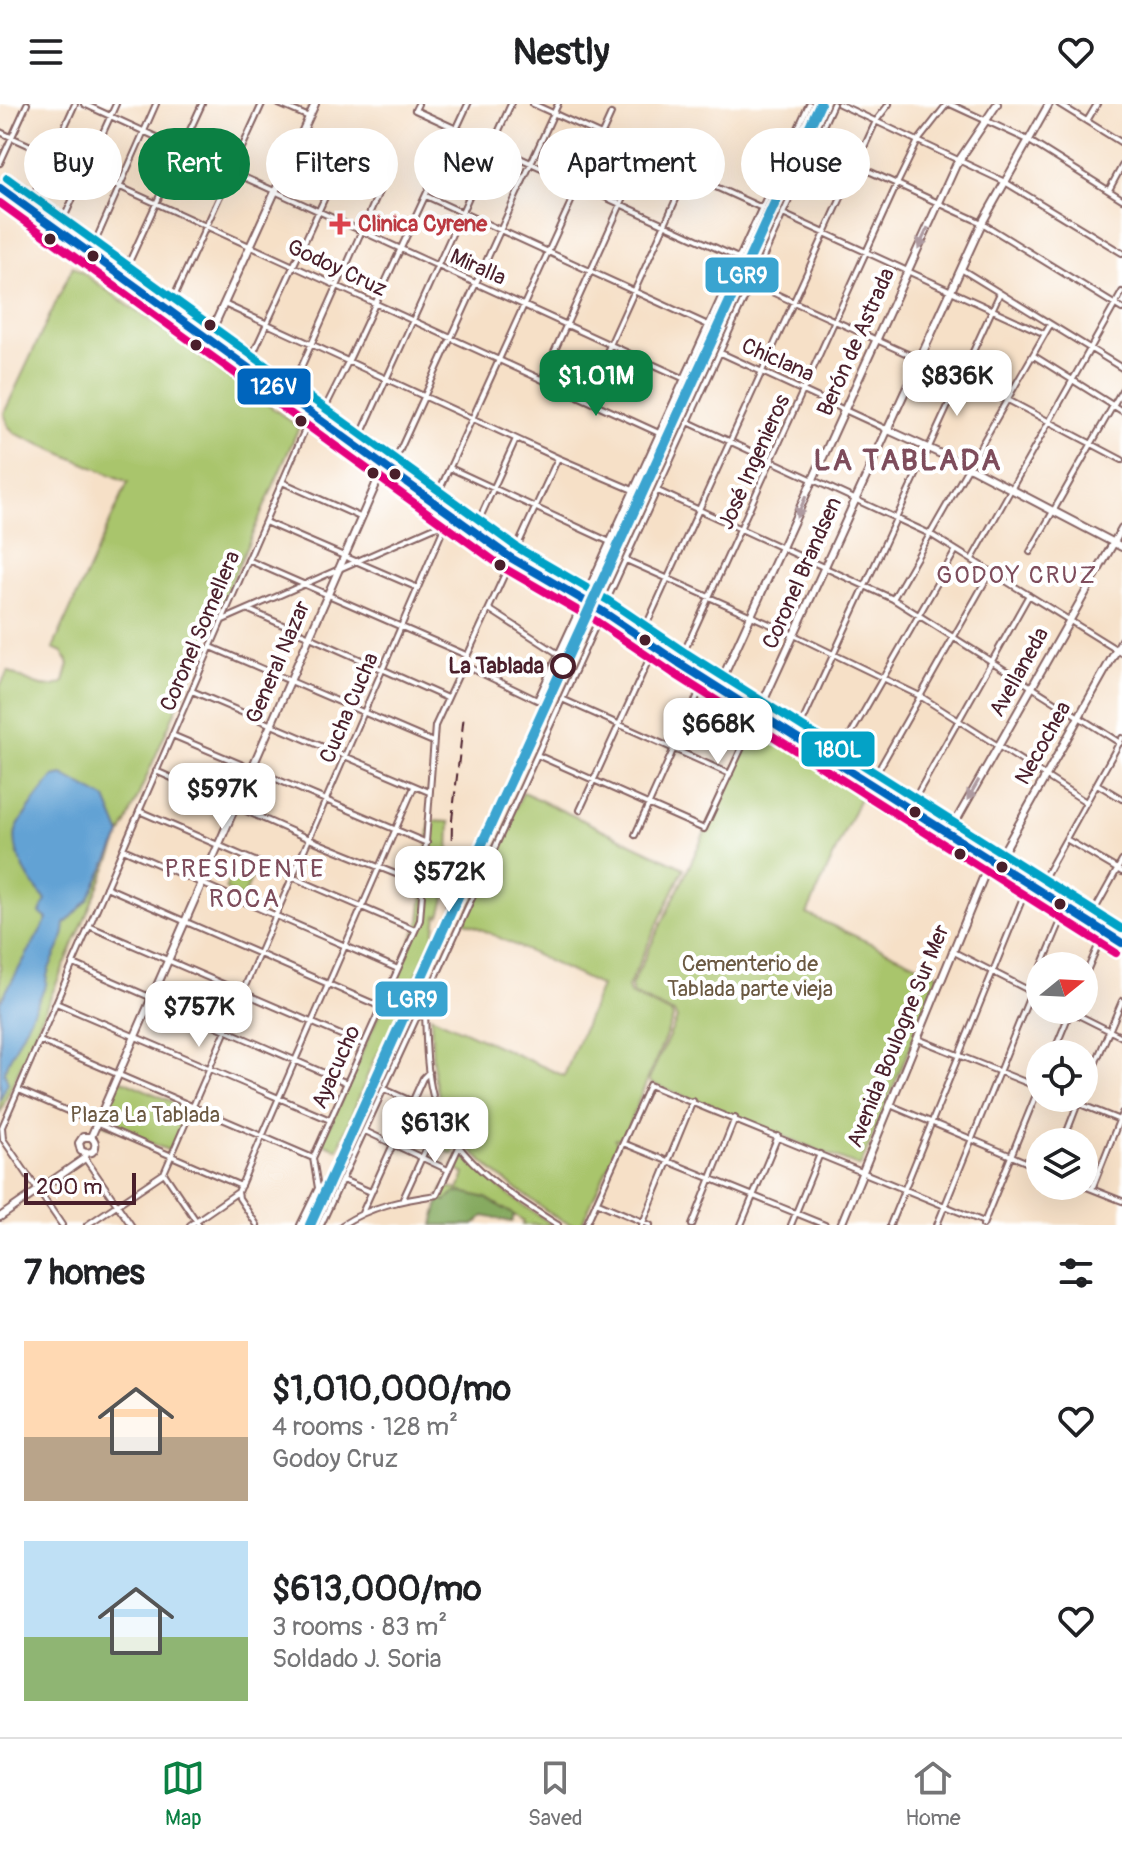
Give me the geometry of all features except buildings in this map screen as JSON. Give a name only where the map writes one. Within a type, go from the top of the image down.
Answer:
[{"type":"street","points":[[0,163],[27,104]]},
{"type":"street","points":[[64,128],[75,104]]},
{"type":"street","name":"Miralla","points":[[84,104],[138,130]]},
{"type":"street","points":[[105,128],[116,104]]},
{"type":"street","points":[[145,128],[156,104]]},
{"type":"street","points":[[191,128],[202,104]]},
{"type":"street","points":[[250,131],[262,104]]},
{"type":"street","points":[[279,104],[309,117]]},
{"type":"street","points":[[304,128],[315,104]]},
{"type":"street","points":[[418,104],[415,110],[455,128]]},
{"type":"street","points":[[457,128],[468,104]]},
{"type":"street","points":[[500,128],[511,104]]},
{"type":"street","points":[[533,104],[586,128]]},
{"type":"street","points":[[380,475],[390,471],[558,104]]},
{"type":"street","points":[[462,664],[534,700],[539,699],[809,104]]},
{"type":"street","points":[[822,128],[833,104]]},
{"type":"street","points":[[839,104],[1005,182],[1122,253]]},
{"type":"street","points":[[870,134],[889,104]]},
{"type":"street","points":[[948,104],[1028,140],[1122,199]]},
{"type":"street","name":"José Ingenieros","points":[[679,663],[897,184],[918,141],[948,104]]},
{"type":"street","name":"Berón de Astrada","points":[[718,688],[958,161],[997,104]]},
{"type":"street","name":"Coronel Brandsen","points":[[758,713],[982,223],[1049,104]]},
{"type":"street","points":[[1059,104],[1122,143]]},
{"type":"street","points":[[1087,121],[1097,104]]},
{"type":"street","points":[[604,128],[611,114]]},
{"type":"street","name":"Godoy Cruz","points":[[0,132],[24,143]]},
{"type":"street","points":[[122,181],[138,144]]},
{"type":"street","points":[[522,158],[538,166]]},
{"type":"street","points":[[1109,190],[1122,166]]},
{"type":"street","points":[[870,171],[982,223],[1122,309]]},
{"type":"street","name":"Godoy Cruz","points":[[122,187],[661,434]]},
{"type":"street","points":[[0,188],[86,256]]},
{"type":"street","points":[[725,191],[762,208]]},
{"type":"street","points":[[0,199],[247,367],[511,558],[603,613],[795,738],[1122,943]]},
{"type":"street","points":[[27,209],[31,200]]},
{"type":"street","points":[[58,231],[72,200]]},
{"type":"street","points":[[86,256],[113,200]]},
{"type":"street","points":[[120,281],[158,200]]},
{"type":"street","points":[[168,310],[218,200]]},
{"type":"street","points":[[206,342],[271,200]]},
{"type":"street","name":"Miralla","points":[[294,200],[685,379]]},
{"type":"street","points":[[247,367],[323,200]]},
{"type":"street","points":[[288,397],[375,200]]},
{"type":"street","points":[[310,423],[318,418],[348,362],[424,200]]},
{"type":"street","points":[[435,200],[708,325]]},
{"type":"street","points":[[356,446],[468,200]]},
{"type":"street","points":[[430,511],[571,200]]},
{"type":"street","points":[[613,200],[738,258]]},
{"type":"street","points":[[542,379],[624,200]]},
{"type":"street","points":[[586,398],[675,200]]},
{"type":"street","points":[[558,1225],[491,1180],[459,1147],[441,1116],[429,1072],[427,997],[789,200]]},
{"type":"street","points":[[641,637],[840,200]]},
{"type":"street","points":[[783,214],[1045,334]]},
{"type":"street","points":[[961,269],[1122,368]]},
{"type":"street","points":[[733,271],[752,283],[1008,400],[1122,460]]},
{"type":"street","points":[[120,281],[168,310],[310,423],[430,511],[502,559],[511,558]]},
{"type":"street","points":[[972,559],[1122,292]]},
{"type":"street","points":[[795,738],[1000,293]]},
{"type":"street","points":[[224,304],[634,490]]},
{"type":"street","points":[[893,599],[1050,325]]},
{"type":"street","name":"Chiclana","points":[[720,353],[970,467],[1122,547]]},
{"type":"street","points":[[1034,356],[1122,411]]},
{"type":"street","points":[[1030,552],[1122,390]]},
{"type":"street","points":[[688,422],[930,534],[1119,652]]},
{"type":"street","name":"Coronel Somellera","points":[[2,1127],[310,423]]},
{"type":"street","points":[[474,531],[516,439]]},
{"type":"street","name":"Ayacucho","points":[[300,1225],[318,1185],[313,1158],[421,914],[435,726],[558,458]]},
{"type":"street","points":[[450,468],[610,542]]},
{"type":"street","name":"General Nazar","points":[[91,1137],[380,475]]},
{"type":"street","points":[[282,482],[360,517]]},
{"type":"street","points":[[658,491],[893,599],[1079,717],[1121,740],[1037,891]]},
{"type":"street","points":[[265,522],[418,588]]},
{"type":"street","points":[[223,620],[446,522]]},
{"type":"street","name":"Cucha Cucha","points":[[164,1173],[446,522]]},
{"type":"street","name":"Avellaneda","points":[[948,835],[1122,528]]},
{"type":"street","points":[[835,762],[956,550]]},
{"type":"street","points":[[248,560],[467,655]]},
{"type":"street","points":[[626,560],[794,635],[920,696],[1086,802]]},
{"type":"street","points":[[870,785],[991,571]]},
{"type":"street","points":[[908,809],[1029,595]]},
{"type":"street","points":[[489,609],[558,654]]},
{"type":"street","points":[[249,610],[447,698]]},
{"type":"street","name":"Necochea","points":[[993,863],[1119,652],[1122,640]]},
{"type":"street","points":[[580,810],[655,646]]},
{"type":"street","points":[[211,647],[433,742]]},
{"type":"street","points":[[635,835],[705,679]]},
{"type":"street","points":[[191,691],[429,792]]},
{"type":"street","points":[[562,699],[730,774]]},
{"type":"street","points":[[537,755],[704,829],[758,713]]},
{"type":"street","points":[[172,735],[427,843]]},
{"type":"street","points":[[156,771],[379,869],[423,885]]},
{"type":"street","points":[[1097,784],[1122,799]]},
{"type":"street","points":[[190,1225],[198,1223],[238,1192],[414,787]]},
{"type":"street","points":[[139,811],[415,930]]},
{"type":"street","points":[[1066,839],[1120,870]]},
{"type":"street","points":[[123,849],[398,969]]},
{"type":"street","points":[[1088,922],[1120,870],[1122,861]]},
{"type":"street","name":"Avenida Boulogne Sur Mer","points":[[841,1225],[952,951],[993,863]]},
{"type":"street","points":[[890,1225],[1028,885]]},
{"type":"street","points":[[106,887],[381,1007]]},
{"type":"street","points":[[1048,952],[1066,909]]},
{"type":"street","points":[[90,926],[364,1045]]},
{"type":"street","points":[[1095,952],[1104,932]]},
{"type":"street","points":[[952,951],[1026,988]]},
{"type":"street","points":[[73,964],[347,1083]]},
{"type":"street","points":[[1098,1057],[1122,1001]]},
{"type":"street","points":[[56,1003],[330,1120]]},
{"type":"street","points":[[937,1225],[1026,1005]]},
{"type":"street","points":[[321,1225],[416,1019],[425,1011]]},
{"type":"street","points":[[1096,1024],[1122,1037]]},
{"type":"street","points":[[918,1039],[1026,1082]]},
{"type":"street","points":[[40,1041],[313,1158]]},
{"type":"street","points":[[362,1213],[423,1078],[429,1072]]},
{"type":"street","points":[[586,1225],[649,1085],[945,1205],[984,1224],[1029,1112]]},
{"type":"street","points":[[384,1089],[412,1102]]},
{"type":"street","points":[[19,1090],[241,1186]]},
{"type":"street","points":[[642,1224],[693,1101]]},
{"type":"street","points":[[890,1105],[1026,1162]]},
{"type":"street","points":[[1098,1110],[1120,1121]]},
{"type":"street","points":[[1098,1174],[1122,1113]]},
{"type":"street","points":[[403,1199],[441,1116]]},
{"type":"street","points":[[692,1225],[735,1118]]},
{"type":"street","points":[[2,1127],[1,1134],[6,1144],[62,1225]]},
{"type":"street","points":[[365,1131],[448,1170]]},
{"type":"street","points":[[741,1225],[778,1136]]},
{"type":"street","points":[[0,1217],[38,1191],[86,1156],[92,1152],[95,1142],[91,1137],[83,1137],[79,1143],[81,1151],[86,1156],[131,1225]]},
{"type":"street","points":[[623,1143],[825,1225]]},
{"type":"street","points":[[0,1148],[6,1144]]},
{"type":"street","points":[[342,1225],[362,1213],[403,1199],[438,1193],[459,1147]]},
{"type":"street","points":[[791,1225],[820,1154]]},
{"type":"street","points":[[87,1225],[164,1173],[198,1223]]},
{"type":"street","points":[[343,1180],[371,1192]]},
{"type":"street","points":[[1098,1191],[1122,1201]]},
{"type":"street","points":[[238,1192],[257,1225]]},
{"type":"street","points":[[596,1202],[650,1225]]},
{"type":"green space","points":[[73,266],[299,427],[0,1113],[0,686],[8,671],[43,686],[64,682],[69,664],[62,652],[53,648],[128,482],[16,434],[8,426],[4,413]]},
{"type":"green space","points":[[123,282],[201,338],[202,340],[122,286]]},
{"type":"green space","points":[[213,346],[307,414],[308,418],[211,349]]},
{"type":"green space","points":[[317,426],[381,467],[381,470]]},
{"type":"green space","name":"Cementerio de Tablada parte vieja","points":[[756,719],[865,787],[807,914],[940,975],[860,1167],[651,1083],[649,1079],[677,1019],[674,1013],[633,994],[631,986]]},
{"type":"green space","points":[[523,792],[684,868],[628,987],[630,994],[672,1014],[673,1019],[623,1138],[615,1139],[618,1145],[581,1225],[567,1222],[547,1211],[498,1175],[471,1150],[441,1102],[433,1068],[431,1016],[564,1076],[601,986],[464,921]]},
{"type":"green space","points":[[430,821],[450,822],[448,888],[440,916],[437,915],[434,936],[385,1044],[375,1057],[338,1149],[322,1143],[420,921]]},
{"type":"green space","points":[[238,858],[257,866],[243,898],[225,889]]},
{"type":"green space","name":"Plaza La Tablada","points":[[120,1079],[189,1109],[170,1151],[102,1123]]},
{"type":"green space","points":[[439,1121],[456,1145],[453,1154],[441,1149],[444,1142],[433,1134]]},
{"type":"green space","points":[[460,1152],[504,1192],[553,1225],[522,1225],[524,1221],[486,1198],[446,1201],[440,1198],[444,1186],[459,1190],[465,1174],[452,1167]]},
{"type":"green space","points":[[454,1193],[486,1198],[514,1215],[512,1222],[484,1216],[474,1225],[433,1225],[440,1198],[446,1201]]},
{"type":"water","points":[[63,775],[106,799],[121,835],[88,900],[65,924],[46,985],[4,1071],[8,1082],[0,1100],[0,1002],[47,919],[40,913],[46,900],[29,878],[20,859],[16,831],[53,777]]},
{"type":"railway","points":[[607,579],[618,549]]},
{"type":"railway","points":[[532,739],[542,714]]},
{"type":"railway","points":[[441,928],[451,882],[452,820],[464,715]]},
{"type":"transit line","name":"LGR9","points":[[310,1225],[820,104]]},
{"type":"transit line","name":"180L","points":[[7,178],[518,548],[609,601],[1122,929]]},
{"type":"transit line","name":"126V","points":[[0,188],[511,558],[602,611],[1122,943]]},
{"type":"transit line","points":[[0,203],[504,568],[596,621],[1116,953]]},
{"type":"place","name":"Clinica Cyrene","points":[[340,224]]},
{"type":"place","name":"La Tablada","points":[[563,666]]},
{"type":"district","name":"LA TABLADA","points":[[908,460]]},
{"type":"district","name":"GODOY CRUZ","points":[[1017,575]]},
{"type":"district","name":"PRESIDENTE ROCA","points":[[245,884]]}]
